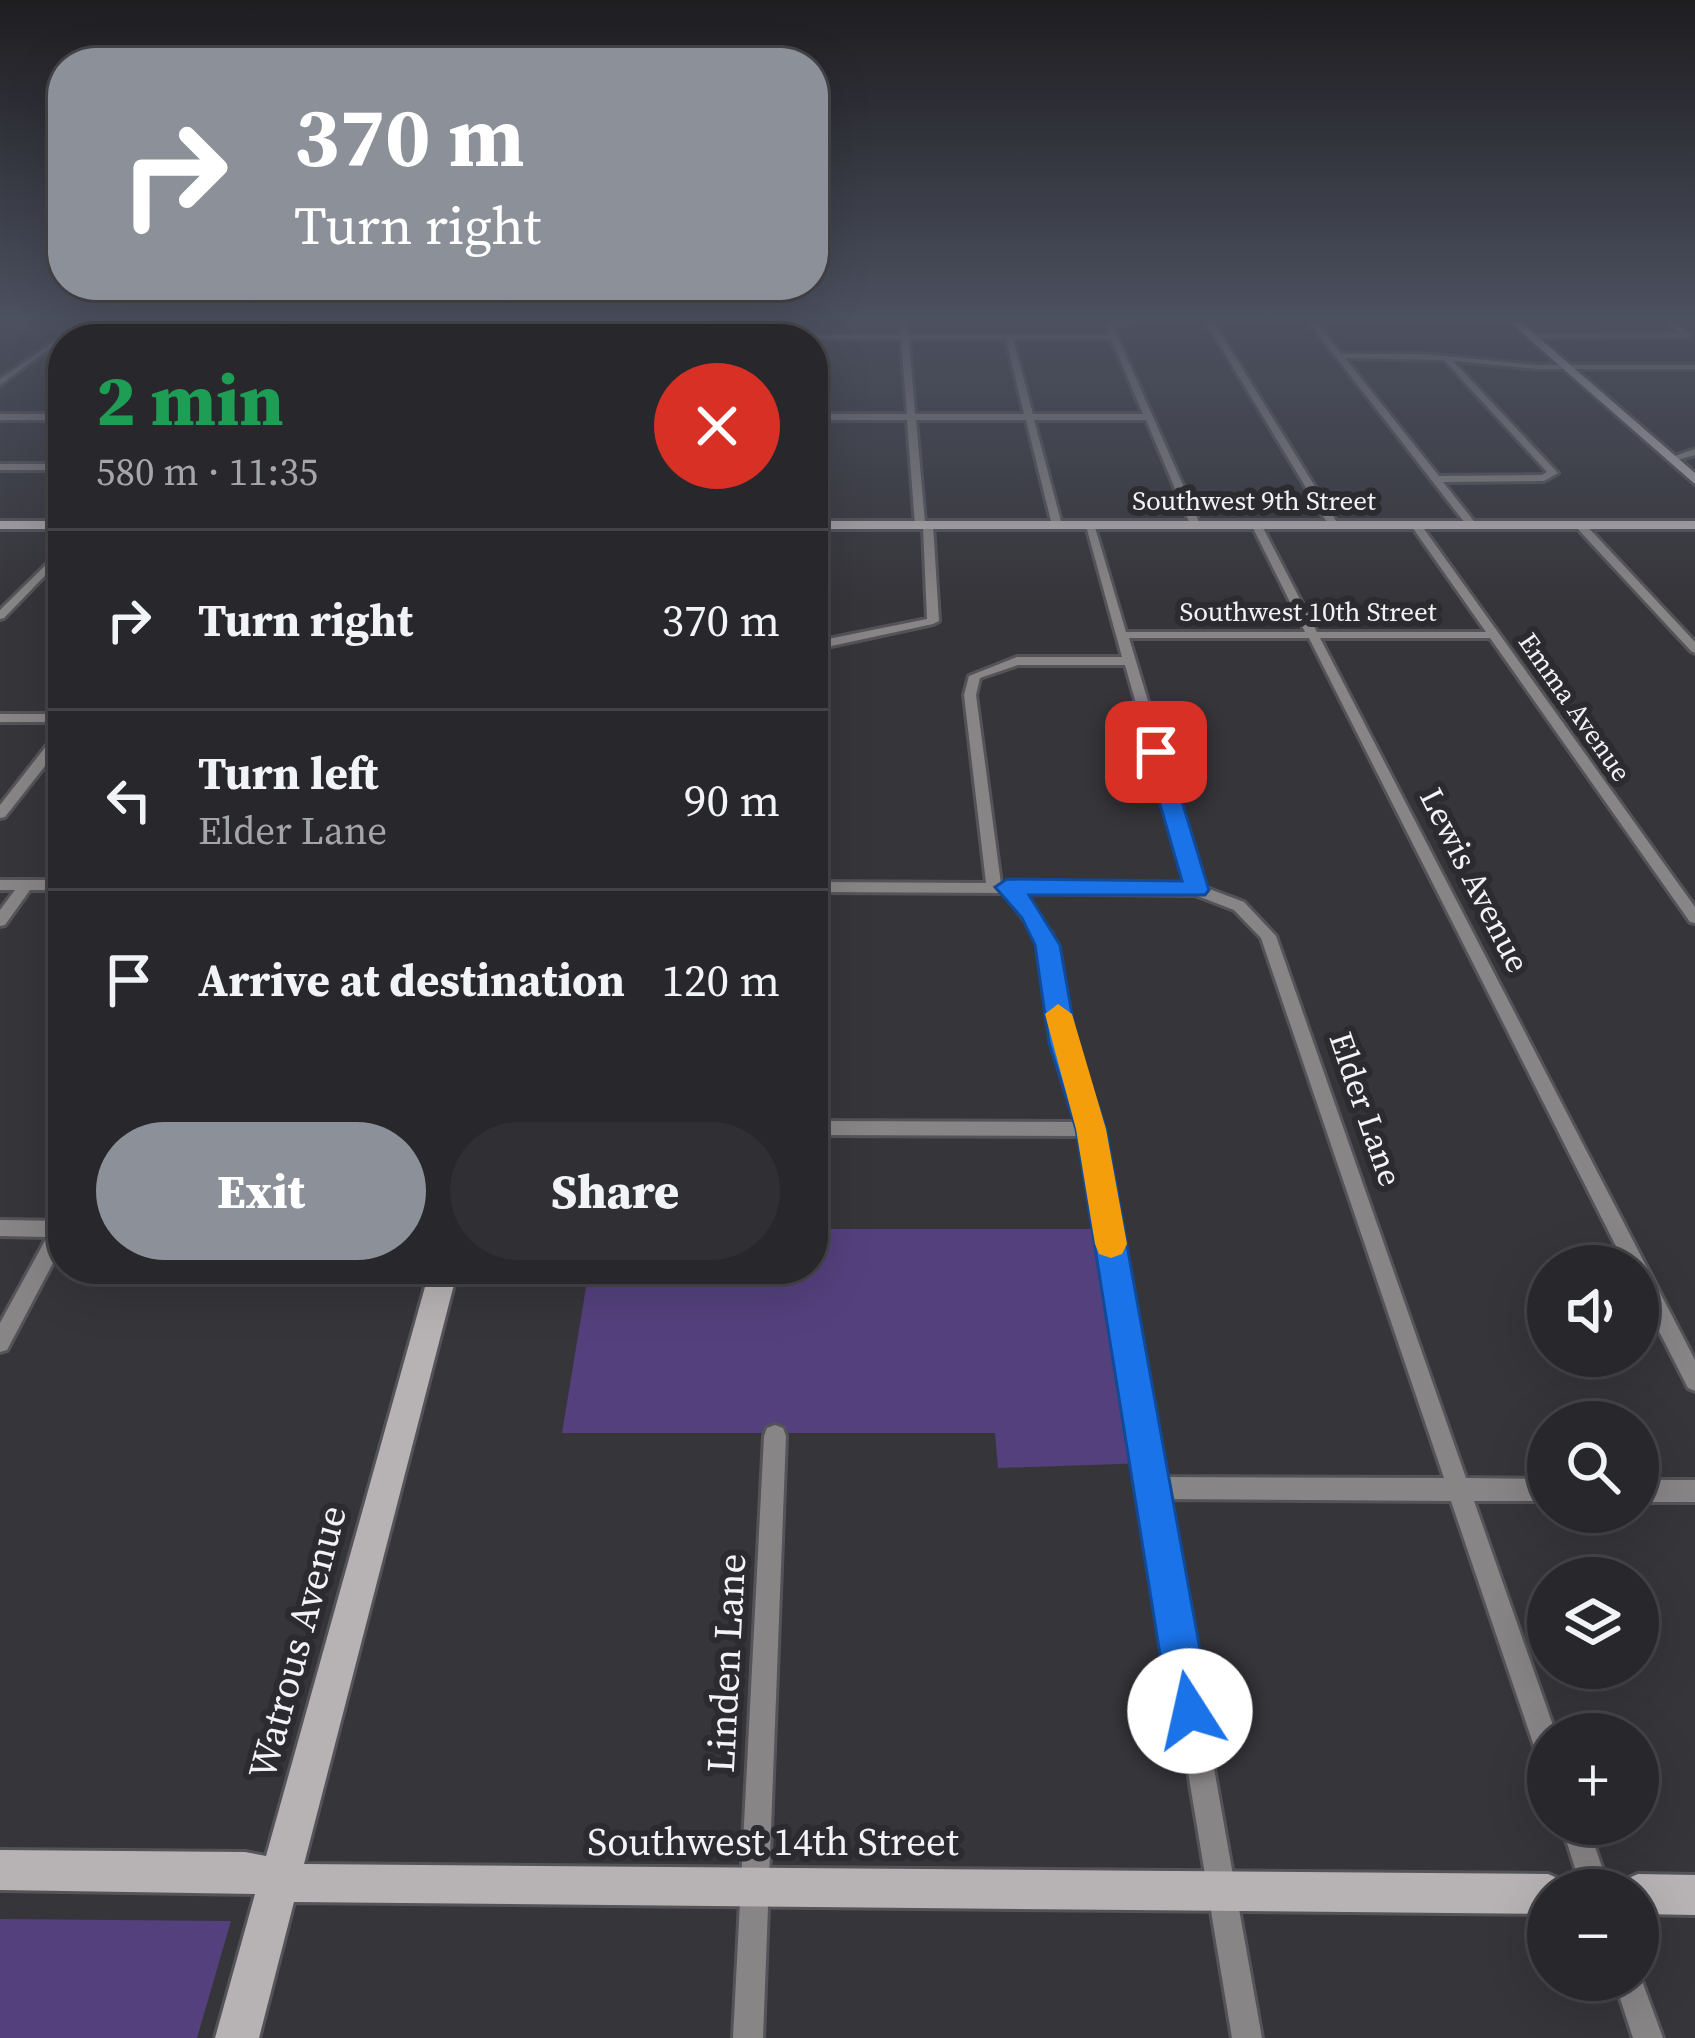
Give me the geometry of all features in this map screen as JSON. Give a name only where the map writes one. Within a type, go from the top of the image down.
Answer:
[{"type":"main road","points":[[1616,411],[1695,480]]},
{"type":"main road","points":[[0,525],[48,525]]},
{"type":"main road","name":"Southwest 9th Street","points":[[828,525],[1695,525]]},
{"type":"main road","name":"Watrous Avenue","points":[[237,2038],[441,1284]]},
{"type":"main road","name":"Southwest 14th Street","points":[[0,1870],[244,1872],[278,1881],[1527,1894]]},
{"type":"main road","points":[[1659,1894],[1695,1895]]},
{"type":"street","points":[[828,643],[926,624],[936,616],[911,411]]},
{"type":"street","points":[[1028,411],[1058,524]]},
{"type":"street","points":[[1145,411],[1195,524]]},
{"type":"street","points":[[1264,411],[1333,524]]},
{"type":"street","points":[[1382,411],[1472,525]]},
{"type":"street","points":[[1436,479],[1544,478],[1553,473],[1495,411]]},
{"type":"street","points":[[0,417],[48,417]]},
{"type":"street","points":[[828,417],[1148,417]]},
{"type":"street","points":[[1671,459],[1695,452]]},
{"type":"street","points":[[0,467],[48,467]]},
{"type":"street","points":[[828,887],[1197,890],[1089,524]]},
{"type":"street","name":"Lewis Avenue","points":[[1256,524],[1625,1245]]},
{"type":"street","name":"Emma Avenue","points":[[1415,524],[1695,918]]},
{"type":"street","points":[[1580,525],[1695,649]]},
{"type":"street","points":[[0,616],[48,566]]},
{"type":"street","name":"Southwest 10th Street","points":[[1121,635],[1494,635]]},
{"type":"street","points":[[1129,661],[1000,664],[975,676],[970,695],[1000,887],[1032,914],[1048,945],[1063,1043],[1091,1129],[1247,2038]]},
{"type":"street","points":[[0,718],[48,718]]},
{"type":"street","points":[[0,814],[48,753]]},
{"type":"street","points":[[0,885],[48,885]]},
{"type":"street","points":[[0,921],[26,885]]},
{"type":"street","name":"Elder Lane","points":[[1197,890],[1239,906],[1268,936],[1536,1713]]},
{"type":"street","points":[[828,1128],[1091,1129]]},
{"type":"street","points":[[0,1228],[48,1229]]},
{"type":"street","points":[[0,1343],[48,1255]]},
{"type":"street","name":"Lewis Avenue","points":[[1659,1311],[1695,1382]]},
{"type":"street","name":"Linden Lane","points":[[748,2038],[775,1436]]},
{"type":"street","points":[[1153,1488],[1527,1490]]},
{"type":"street","points":[[1659,1491],[1695,1491]]},
{"type":"street","points":[[1635,2001],[1648,2038]]},
{"type":"shaded area","points":[[828,1229],[1108,1229],[1148,1463],[998,1468],[995,1433],[562,1433],[587,1284],[828,1284]]},
{"type":"shaded area","points":[[0,1919],[231,1921],[197,2038],[0,2038]]},
{"type":"slow traffic","points":[[1058,1014],[1091,1129],[1111,1244]]},
{"type":"route","points":[[1156,752],[1197,890],[1007,887],[1032,914],[1048,945],[1063,1043],[1091,1129],[1190,1711]]}]
